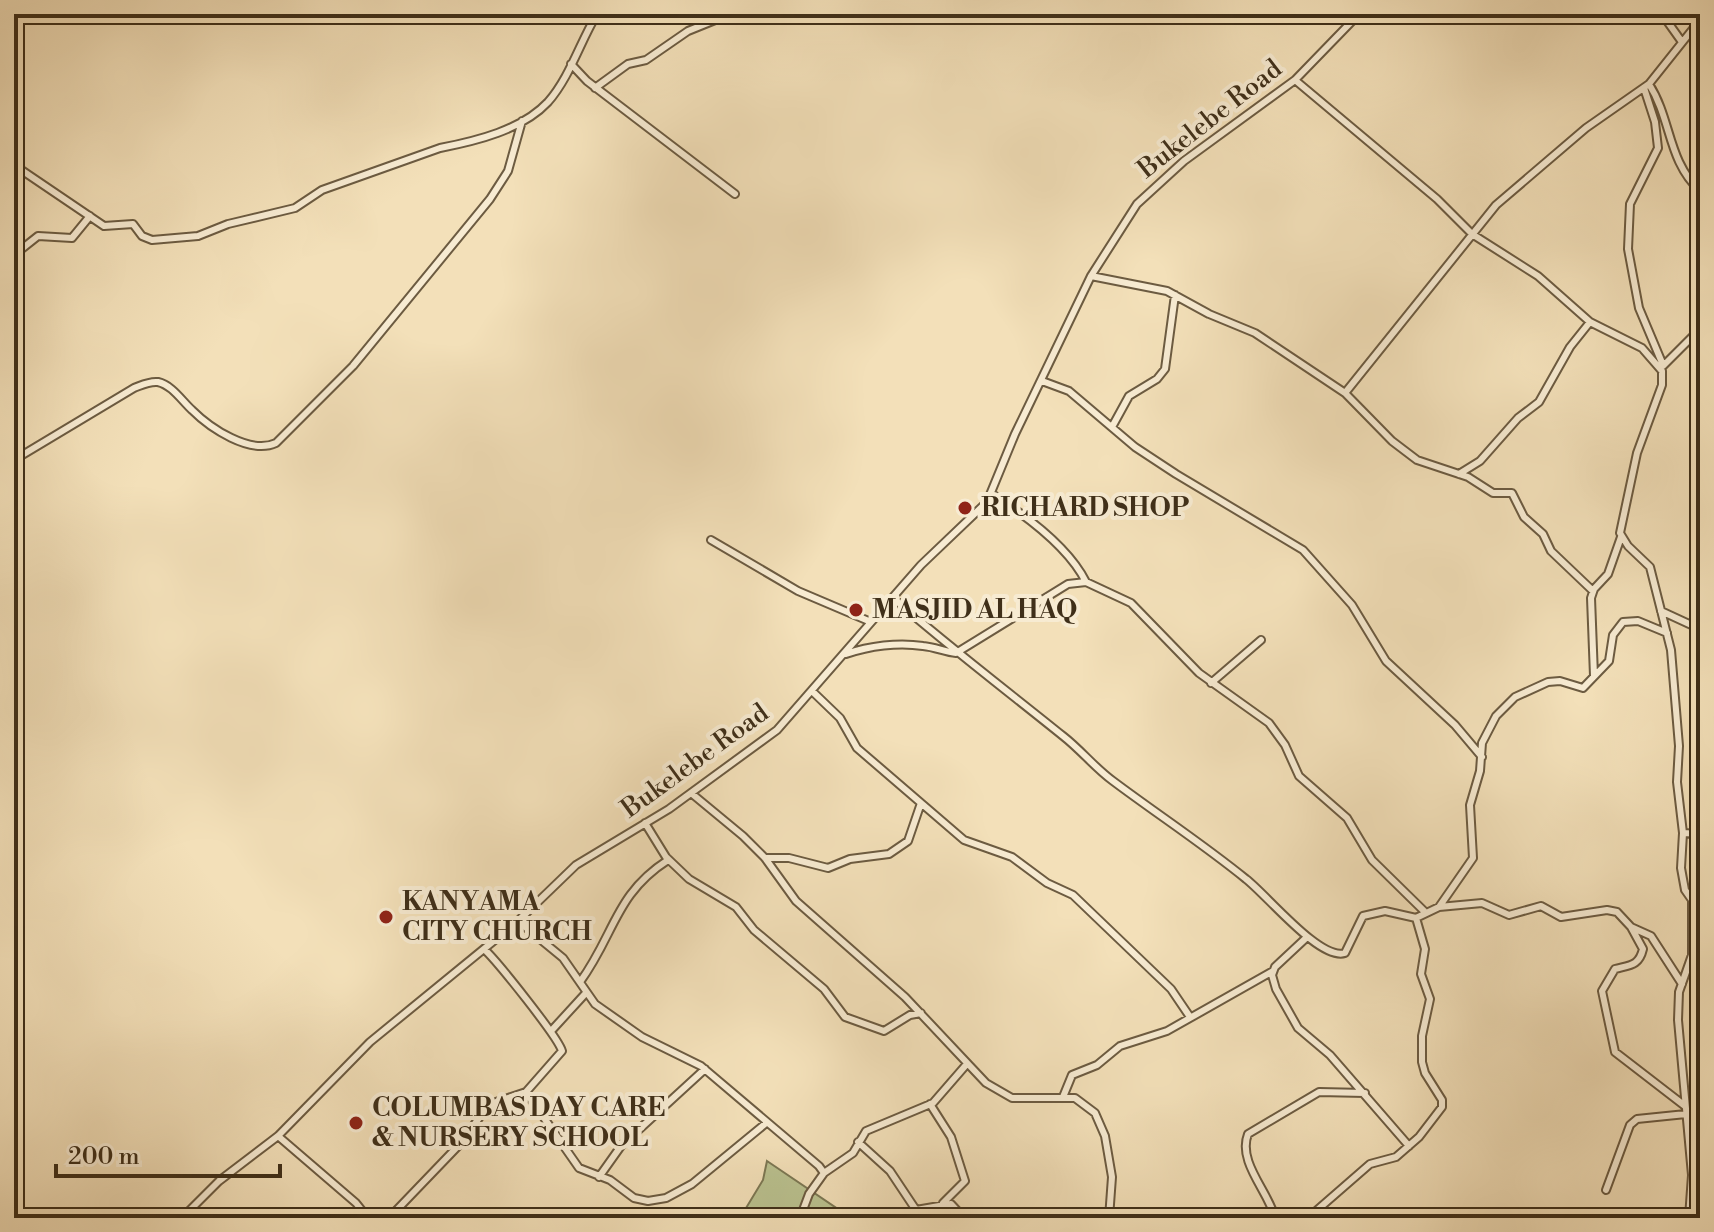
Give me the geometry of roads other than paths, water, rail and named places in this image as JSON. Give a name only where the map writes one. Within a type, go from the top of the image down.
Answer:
[{"type":"street","points":[[14,165],[104,226],[133,224],[143,236],[152,240],[189,238],[228,224],[295,208],[332,186],[436,149],[460,146],[522,121],[546,104],[597,14]]},
{"type":"street","points":[[595,88],[628,64],[646,60],[688,31],[730,14]]},
{"type":"street","name":"Bukelebe Road","points":[[182,1218],[219,1181],[278,1136],[370,1042],[518,921],[576,865],[691,793],[777,730],[871,622],[992,494],[1015,434],[1091,276],[1126,218],[1152,188],[1295,80],[1359,14]]},
{"type":"street","points":[[1662,14],[1682,42]]},
{"type":"street","points":[[1345,393],[1496,205],[1542,164],[1646,86],[1700,20]]},
{"type":"street","points":[[571,64],[595,88],[735,194]]},
{"type":"street","points":[[1295,80],[1437,199],[1472,234],[1538,276],[1590,322],[1634,343],[1662,367]]},
{"type":"street","points":[[1646,86],[1661,105],[1671,148],[1680,170],[1700,191]]},
{"type":"street","points":[[1594,677],[1589,618],[1593,591],[1608,574],[1621,537],[1641,435],[1662,385],[1662,367],[1639,308],[1628,249],[1630,204],[1658,148],[1646,86]]},
{"type":"street","points":[[14,460],[134,388],[155,382],[167,385],[194,412],[239,441],[260,447],[276,443],[353,366],[490,199],[512,160],[522,121]]},
{"type":"street","points":[[14,255],[38,236],[72,238],[90,216]]},
{"type":"street","points":[[1091,276],[1160,288],[1255,333],[1345,393],[1392,441],[1417,460],[1459,474],[1493,493],[1513,495],[1524,517],[1543,534],[1549,549],[1593,591]]},
{"type":"street","points":[[1112,427],[1126,399],[1157,379],[1165,369],[1175,295]]},
{"type":"street","points":[[1459,474],[1480,461],[1518,418],[1539,402],[1570,347],[1590,322]]},
{"type":"street","points":[[1662,367],[1700,329]]},
{"type":"street","points":[[1042,381],[1069,391],[1135,447],[1194,486],[1247,514],[1303,550],[1352,605],[1386,661],[1455,725],[1482,757]]},
{"type":"street","points":[[992,494],[1016,510],[1061,550],[1086,582],[1137,608],[1211,683],[1269,723],[1285,745],[1299,776],[1347,818],[1372,860],[1426,913]]},
{"type":"street","points":[[1621,537],[1650,567],[1667,633],[1679,738],[1677,782],[1683,833],[1681,868],[1685,890],[1692,900],[1692,945],[1682,984],[1679,1029],[1692,1175],[1689,1218]]},
{"type":"street","points":[[711,540],[798,591],[871,622]]},
{"type":"street","points":[[846,654],[868,646],[882,649],[904,645],[956,653],[1060,588],[1073,582],[1086,582]]},
{"type":"street","points":[[893,598],[956,653],[1015,696],[1111,780],[1248,880],[1287,915],[1306,938],[1341,954],[1349,947],[1355,928],[1367,913],[1385,911],[1416,918],[1439,907],[1482,903],[1509,915],[1541,906],[1561,917],[1607,910],[1617,912],[1631,927],[1643,949],[1639,960],[1631,966],[1615,969],[1602,991],[1612,1044],[1623,1060],[1686,1110]]},
{"type":"street","points":[[1661,611],[1700,629]]},
{"type":"street","points":[[1439,907],[1473,858],[1469,814],[1484,740],[1508,702],[1548,682],[1560,681],[1580,689],[1609,661],[1613,635],[1623,622],[1638,621],[1667,633]]},
{"type":"street","points":[[1211,683],[1261,640]]},
{"type":"street","points":[[813,692],[840,718],[857,748],[966,841],[1012,857],[1047,883],[1073,895],[1171,989],[1190,1017]]},
{"type":"street","points":[[691,793],[765,858],[801,907],[921,1013],[966,1065],[1010,1097],[1063,1097],[1086,1104],[1101,1124],[1112,1177],[1109,1218]]},
{"type":"street","points":[[765,858],[789,858],[828,868],[850,859],[889,854],[908,841],[921,803]]},
{"type":"street","points":[[645,823],[668,860],[689,879],[736,907],[750,927],[824,989],[850,1021],[884,1031],[910,1015],[921,1013]]},
{"type":"street","points":[[1683,833],[1700,834]]},
{"type":"street","points":[[580,982],[604,947],[612,931],[614,916],[630,891],[668,860]]},
{"type":"street","points":[[1308,1218],[1370,1164],[1394,1159],[1423,1133],[1442,1103],[1422,1062],[1422,1036],[1430,999],[1421,974],[1425,949],[1416,918]]},
{"type":"street","points":[[518,921],[563,958],[585,994],[642,1037],[705,1069],[824,1173]]},
{"type":"street","points":[[1631,927],[1649,933],[1682,984]]},
{"type":"street","points":[[1063,1097],[1077,1072],[1097,1065],[1120,1046],[1161,1033],[1273,971],[1287,952],[1306,938]]},
{"type":"street","points":[[389,1218],[433,1169],[455,1150],[489,1106],[526,1092],[562,1051],[552,1030],[535,1014],[484,949]]},
{"type":"street","points":[[1273,971],[1276,989],[1298,1028],[1330,1055],[1409,1146]]},
{"type":"street","points":[[552,1030],[585,994]]},
{"type":"street","points":[[800,1218],[809,1194],[824,1173],[853,1153],[866,1131],[930,1104],[966,1065]]},
{"type":"street","points":[[599,1177],[621,1146],[705,1069]]},
{"type":"street","points":[[526,1092],[579,1168],[610,1180],[634,1198],[666,1198],[692,1184],[765,1124]]},
{"type":"street","points":[[1275,1218],[1268,1196],[1255,1177],[1245,1144],[1248,1134],[1319,1092],[1365,1093]]},
{"type":"street","points":[[930,1104],[951,1137],[965,1181],[940,1206]]},
{"type":"street","points":[[1606,1190],[1630,1125],[1637,1119],[1686,1110]]},
{"type":"street","points":[[278,1136],[356,1203],[368,1218]]},
{"type":"street","points":[[858,1142],[890,1171],[917,1210],[955,1206],[964,1218]]},
{"type":"place","name":"RICHARD SHOP","points":[[965,508]]},
{"type":"place","name":"MASJID AL HAQ","points":[[856,610]]},
{"type":"place","name":"KANYAMA CITY CHURCH","points":[[386,917]]},
{"type":"place","name":"COLUMBAS DAY CARE & NURSERY SCHOOL","points":[[356,1123]]}]
